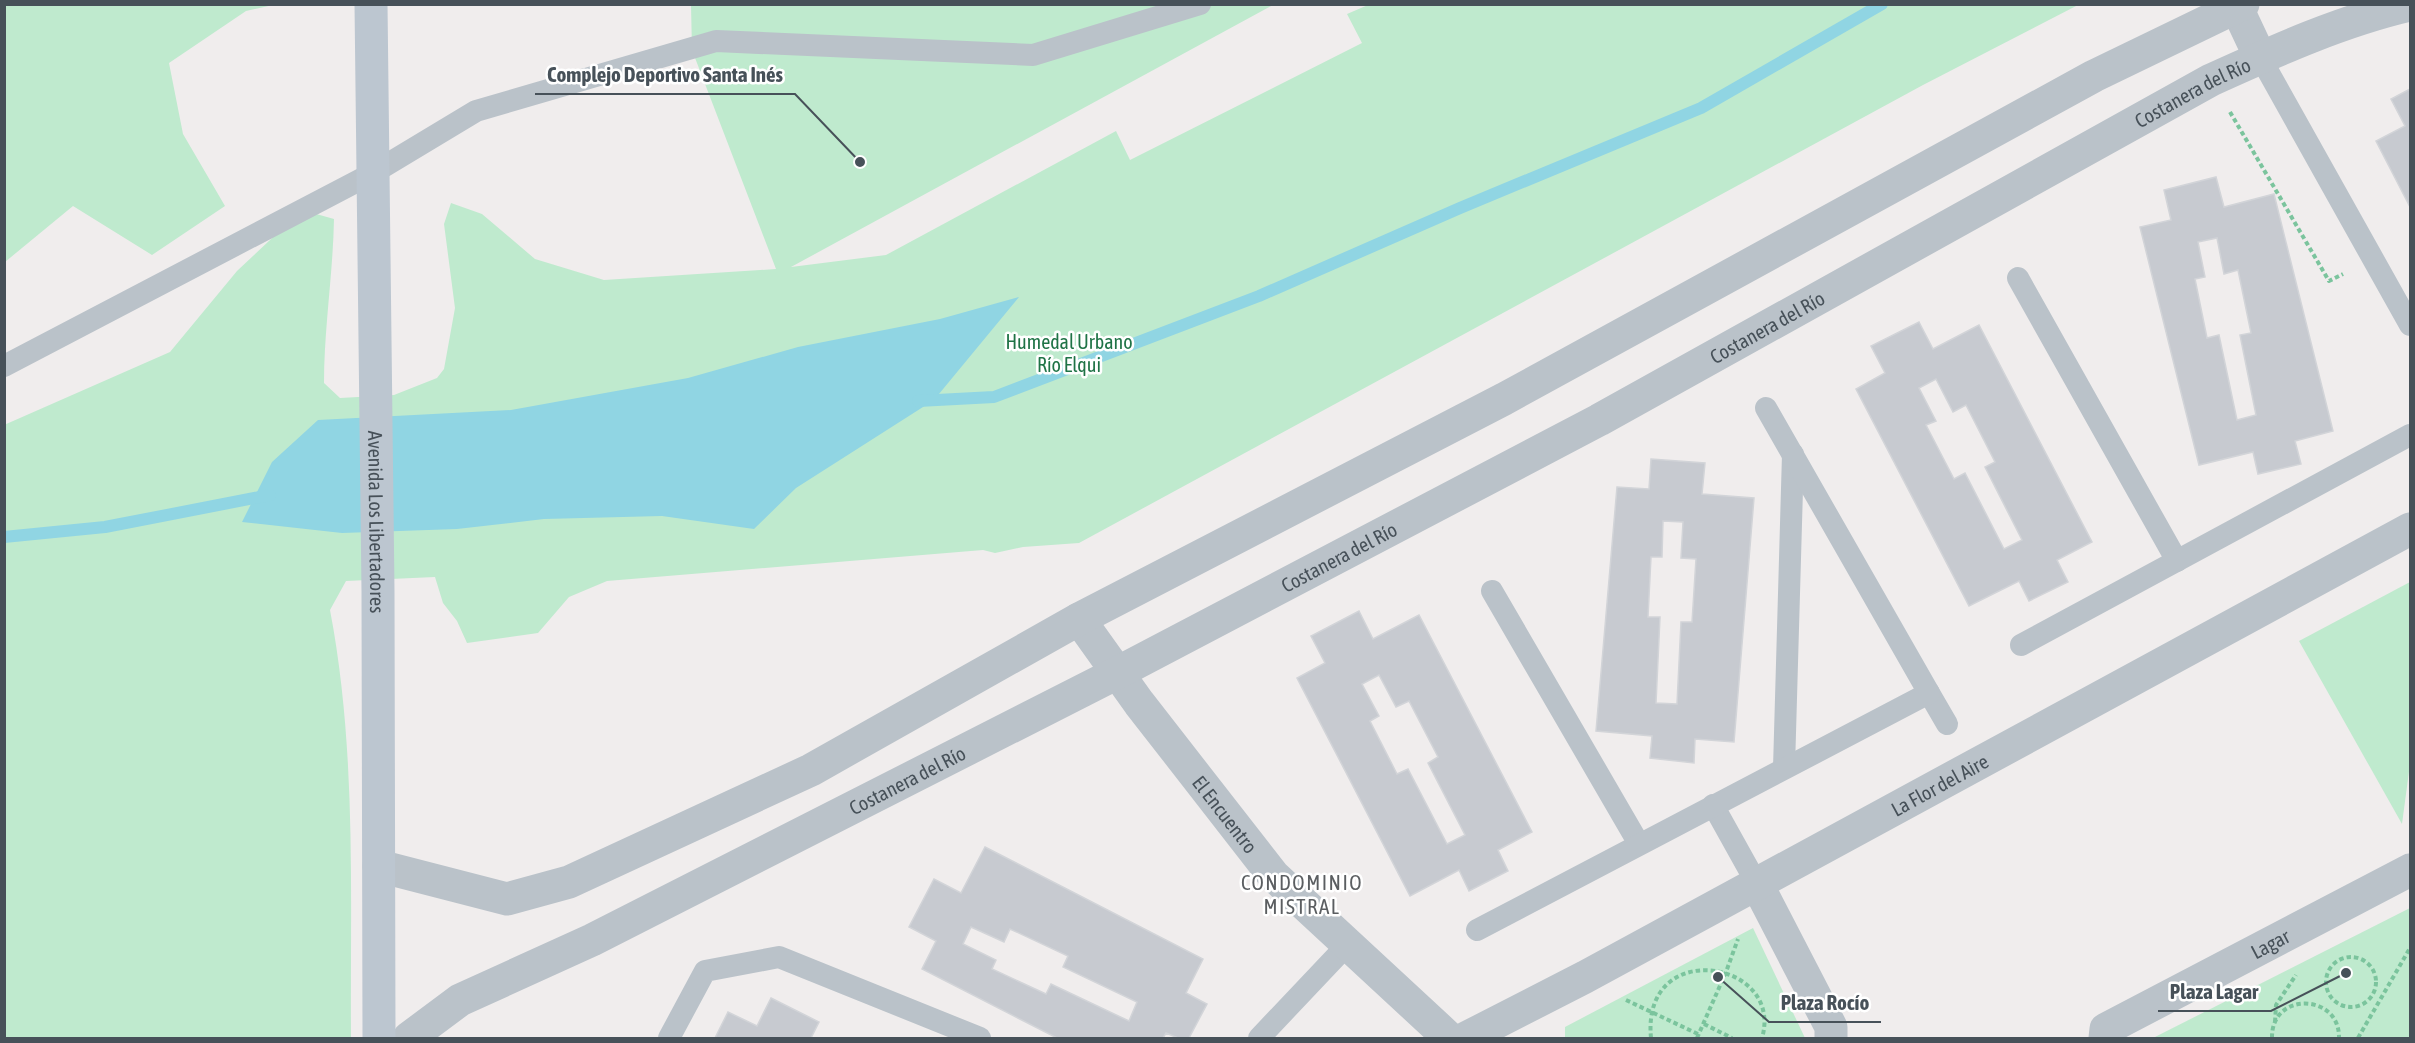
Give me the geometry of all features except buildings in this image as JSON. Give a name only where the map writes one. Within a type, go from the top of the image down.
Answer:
[{"type":"main road","name":"Avenida Los Libertadores","points":[[371,4],[378,591],[379,1038]]},
{"type":"street","name":"Costanera del Río","points":[[409,1038],[460,999],[592,940],[1117,672],[1599,420],[2211,80],[2332,28],[2410,5]]},
{"type":"street","name":"Costanera del Río","points":[[379,866],[507,898],[569,882],[811,770],[1079,619],[1504,399],[2094,76],[2240,6],[2260,57]]},
{"type":"street","name":"La Flor del Aire","points":[[1467,1038],[1757,884],[2410,529]]},
{"type":"street","name":"El Encuentro","points":[[1079,619],[1273,875],[1449,1038]]},
{"type":"street","name":"Lagar","points":[[2105,1038],[2106,1029],[2410,870]]},
{"type":"street","points":[[1757,884],[1831,1027],[1831,1038]]},
{"type":"lane","points":[[4,366],[373,173],[476,111],[716,41],[1033,55],[1200,4]]},
{"type":"lane","points":[[2260,57],[2410,325]]},
{"type":"lane","points":[[2018,278],[2177,561]]},
{"type":"lane","points":[[1766,408],[1947,724]]},
{"type":"lane","points":[[2021,645],[2410,435]]},
{"type":"lane","points":[[1785,768],[1793,453]]},
{"type":"lane","points":[[1492,591],[1639,844]]},
{"type":"lane","points":[[1478,930],[1929,693]]},
{"type":"lane","points":[[1713,805],[1757,884]]},
{"type":"lane","points":[[1259,1038],[1348,944]]},
{"type":"lane","points":[[669,1038],[705,971],[779,957],[946,1032],[980,1038]]},
{"type":"path","points":[[2229,111],[2329,281],[2373,258]]},
{"type":"path","points":[[1584,977],[1698,1036],[1726,972],[1757,884]]},
{"type":"path","points":[[2358,1038],[2410,948]]},
{"type":"path","points":[[2348,956],[2363,960],[2370,965],[2376,979],[2372,995],[2358,1006],[2349,1007],[2334,1001],[2326,985],[2329,970],[2334,963],[2348,956]]},
{"type":"path","points":[[1651,1038],[1650,1013],[1660,994],[1673,978],[1691,970],[1711,969],[1726,972],[1742,981],[1758,998],[1764,1015],[1762,1038]]},
{"type":"path","points":[[2272,1038],[2275,1022],[2281,1013],[2289,1006],[2300,1003],[2311,1003],[2331,1014],[2337,1023],[2338,1038]]},
{"type":"path","points":[[1704,1023],[1732,1038]]},
{"type":"green space","points":[[5,4],[273,5],[246,11],[169,63],[183,134],[225,206],[152,255],[73,206],[5,262]]},
{"type":"green space","name":"Humedal Urbano Río Elqui","points":[[691,5],[1273,5],[791,267],[886,255],[1116,131],[1130,160],[1362,43],[1347,14],[1368,5],[2078,5],[1923,85],[1079,543],[1023,547],[995,553],[983,550],[607,581],[569,597],[538,633],[467,643],[457,621],[443,603],[435,577],[346,581],[330,610],[345,716],[348,770],[351,877],[351,1038],[5,1038],[4,425],[170,352],[237,271],[302,210],[334,219],[324,383],[340,398],[394,395],[437,378],[444,369],[455,308],[444,224],[451,203],[482,214],[535,259],[604,280],[776,269],[692,50]]},
{"type":"green space","points":[[2410,582],[2410,764],[2402,824],[2299,641]]},
{"type":"green space","points":[[2410,908],[2410,1038],[2153,1038]]},
{"type":"green space","points":[[1753,928],[1805,1038],[1565,1038],[1565,1027]]},
{"type":"water","points":[[1019,297],[934,400],[796,488],[754,529],[662,516],[544,519],[457,529],[342,533],[242,522],[272,462],[318,420],[511,410],[688,378],[798,347],[940,319]]},
{"type":"waterway","points":[[918,401],[994,397],[1259,296],[1460,208],[1701,108],[1882,4]]},
{"type":"waterway","points":[[4,537],[105,527],[270,495]]},
{"type":"place","name":"Complejo Deportivo Santa Inés","points":[[860,162]]},
{"type":"place","name":"Plaza Lagar","points":[[2346,973]]},
{"type":"place","name":"Plaza Rocío","points":[[1718,977]]},
{"type":"district","name":"CONDOMINIO MISTRAL","points":[[1302,894]]}]
